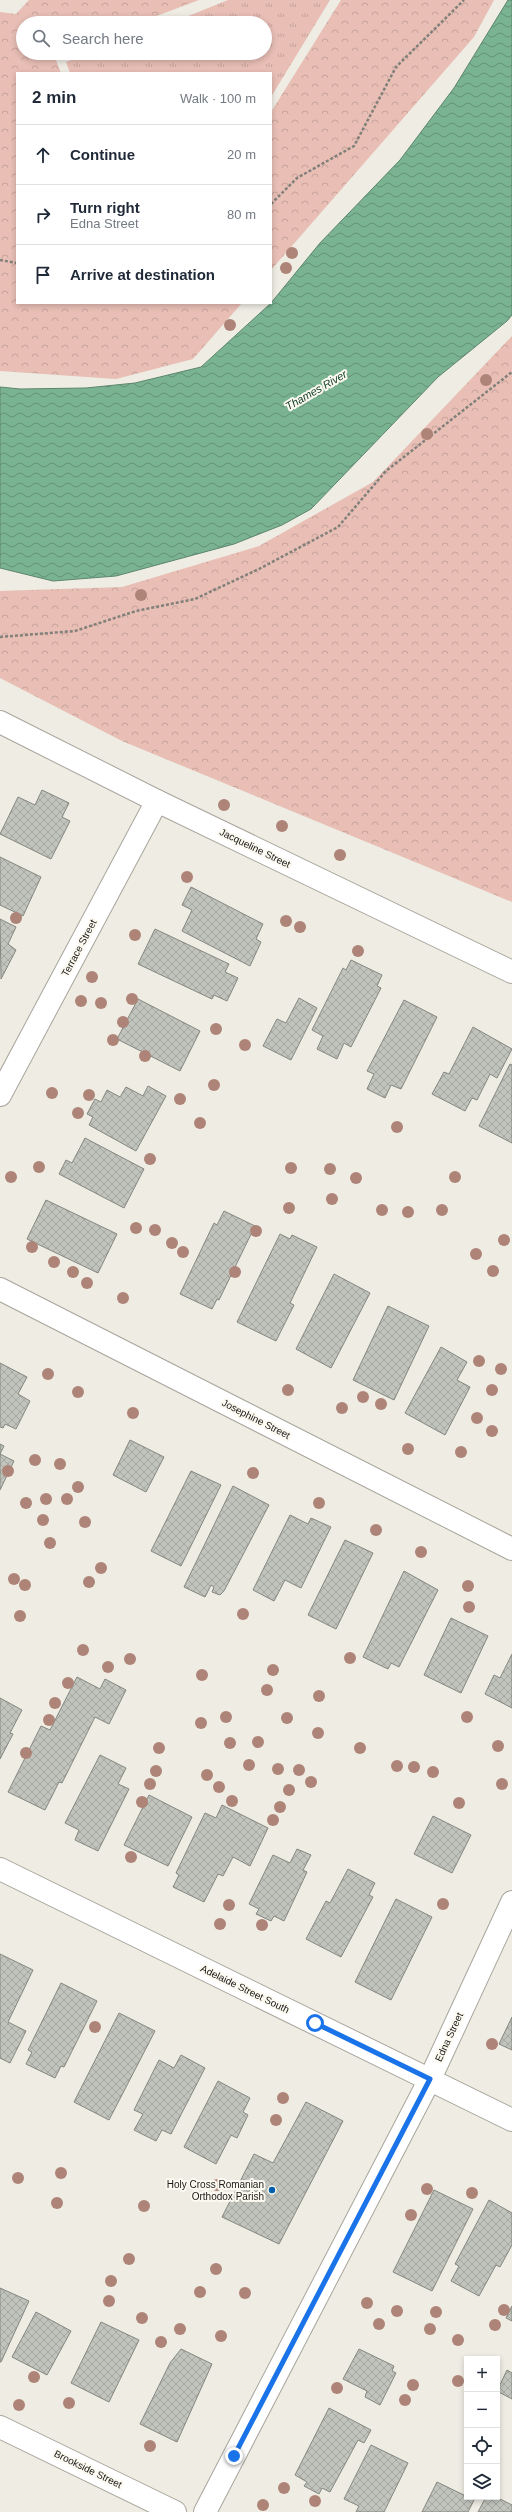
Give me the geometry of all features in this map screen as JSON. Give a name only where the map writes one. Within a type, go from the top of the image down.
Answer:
[{"type":"street","name":"Jacqueline Street","points":[[0,722],[157,801],[512,972]]},
{"type":"street","name":"Terrace Street","points":[[0,1095],[157,801]]},
{"type":"street","name":"Josephine Street","points":[[0,1289],[512,1549]]},
{"type":"street","name":"Adelaide Street South","points":[[0,1869],[512,2120]]},
{"type":"street","name":"Edna Street","points":[[205,2512],[430,2079],[512,1902]]},
{"type":"street","name":"Brookside Street","points":[[0,2427],[175,2512]]},
{"type":"path","points":[[272,203],[297,178],[354,146],[396,67],[464,0]]},
{"type":"path","points":[[0,260],[16,263]]},
{"type":"path","points":[[0,637],[75,631],[136,611],[194,599],[259,569],[338,527],[386,471],[512,372]]},
{"type":"green space","points":[[29,0],[199,0],[157,16],[16,16],[16,60],[56,60],[61,72],[16,72],[16,304],[241,304],[193,359],[116,379],[0,371],[0,12],[16,14]]},
{"type":"green space","points":[[228,0],[330,0],[272,95],[272,72],[70,72],[66,62],[72,60],[272,60],[272,16],[188,16]]},
{"type":"green space","points":[[341,0],[494,0],[474,37],[272,269],[272,110]]},
{"type":"green space","points":[[512,336],[512,902],[122,741],[0,678],[0,591],[122,587],[259,546],[373,482]]},
{"type":"water","name":"Thames River","points":[[508,0],[512,0],[512,315],[507,321],[438,377],[311,509],[282,525],[234,544],[116,576],[53,581],[0,568],[0,387],[20,389],[86,388],[135,383],[201,367],[270,304],[272,304],[272,302],[320,243],[400,160],[454,88]]},
{"type":"building","points":[[42,790],[69,803],[62,817],[70,821],[51,859],[0,834],[18,797],[35,805]]},
{"type":"building","points":[[0,857],[41,877],[23,916],[0,905]]},
{"type":"building","points":[[191,887],[263,924],[256,939],[261,942],[250,966],[182,931],[192,910],[182,905]]},
{"type":"building","points":[[0,919],[16,927],[8,944],[16,950],[1,979]]},
{"type":"building","points":[[155,929],[229,964],[225,972],[238,978],[227,1001],[214,995],[212,999],[138,964]]},
{"type":"building","points":[[351,960],[382,975],[377,986],[381,988],[351,1047],[344,1043],[337,1059],[317,1049],[323,1036],[312,1030],[343,968],[346,970]]},
{"type":"building","points":[[299,998],[317,1008],[291,1060],[263,1046],[277,1019],[286,1023]]},
{"type":"building","points":[[138,999],[200,1031],[180,1071],[117,1039]]},
{"type":"building","points":[[404,1000],[437,1017],[401,1089],[391,1085],[385,1098],[367,1089],[374,1074],[367,1071]]},
{"type":"building","points":[[473,1027],[512,1049],[497,1078],[490,1074],[477,1100],[472,1098],[465,1111],[432,1094],[444,1072],[449,1074]]},
{"type":"building","points":[[510,1064],[512,1065],[512,1143],[479,1126]]},
{"type":"building","points":[[148,1086],[166,1096],[136,1151],[89,1125],[93,1117],[87,1114],[95,1099],[101,1102],[107,1090],[120,1097],[126,1087],[143,1096]]},
{"type":"building","points":[[85,1138],[144,1169],[124,1208],[59,1174],[66,1160],[72,1163]]},
{"type":"building","points":[[46,1200],[117,1234],[98,1273],[27,1239]]},
{"type":"building","points":[[224,1211],[255,1226],[219,1300],[217,1299],[212,1309],[180,1294],[214,1223],[217,1225]]},
{"type":"building","points":[[280,1234],[290,1239],[292,1235],[317,1247],[290,1303],[294,1305],[276,1341],[237,1322]]},
{"type":"building","points":[[334,1274],[370,1293],[331,1368],[296,1349]]},
{"type":"building","points":[[388,1306],[429,1326],[394,1400],[353,1380]]},
{"type":"building","points":[[441,1347],[467,1362],[457,1380],[470,1387],[445,1435],[405,1413]]},
{"type":"building","points":[[0,1363],[27,1377],[18,1394],[30,1401],[16,1429],[5,1424],[3,1428],[0,1427]]},
{"type":"building","points":[[130,1440],[164,1457],[146,1492],[113,1475]]},
{"type":"building","points":[[0,1444],[4,1446],[0,1454]]},
{"type":"building","points":[[0,1454],[14,1461],[0,1490]]},
{"type":"building","points":[[191,1471],[221,1485],[181,1566],[151,1551]]},
{"type":"building","points":[[233,1486],[269,1505],[224,1591],[220,1595],[212,1592],[214,1587],[211,1585],[205,1597],[184,1587]]},
{"type":"building","points":[[290,1515],[308,1524],[311,1518],[331,1527],[301,1588],[285,1580],[274,1601],[253,1590]]},
{"type":"building","points":[[345,1540],[373,1553],[336,1629],[308,1615]]},
{"type":"building","points":[[404,1571],[438,1590],[399,1667],[391,1663],[388,1669],[363,1657]]},
{"type":"building","points":[[451,1618],[488,1636],[461,1693],[424,1675]]},
{"type":"building","points":[[512,1654],[512,1708],[485,1694],[494,1675],[500,1678]]},
{"type":"building","points":[[77,1677],[100,1689],[105,1679],[126,1690],[109,1724],[95,1717],[62,1783],[59,1782],[45,1810],[8,1792],[41,1726],[50,1730]]},
{"type":"building","points":[[0,1698],[22,1710],[10,1733],[13,1734],[0,1759]]},
{"type":"building","points":[[100,1755],[126,1768],[118,1784],[129,1789],[98,1851],[75,1840],[79,1830],[65,1823]]},
{"type":"building","points":[[149,1795],[192,1817],[168,1866],[124,1845]]},
{"type":"building","points":[[222,1805],[268,1828],[250,1866],[233,1857],[223,1876],[218,1874],[204,1902],[173,1887],[179,1875],[176,1873],[205,1813],[216,1818]]},
{"type":"building","points":[[433,1816],[471,1835],[452,1873],[414,1854]]},
{"type":"building","points":[[297,1849],[311,1855],[303,1870],[307,1872],[284,1921],[274,1916],[271,1921],[256,1914],[259,1909],[249,1904],[273,1855],[290,1863]]},
{"type":"building","points":[[348,1869],[375,1883],[369,1895],[373,1897],[341,1957],[306,1939],[326,1901],[330,1903]]},
{"type":"building","points":[[396,1899],[432,1917],[391,2000],[355,1982]]},
{"type":"building","points":[[0,1954],[33,1970],[8,2022],[26,2031],[10,2063],[0,2058]]},
{"type":"building","points":[[61,1983],[97,2001],[64,2067],[61,2066],[55,2078],[26,2064],[32,2052],[28,2050]]},
{"type":"building","points":[[119,2013],[155,2031],[109,2120],[74,2102]]},
{"type":"building","points":[[512,2017],[512,2050],[499,2044]]},
{"type":"building","points":[[181,2055],[205,2068],[171,2134],[162,2130],[156,2141],[134,2130],[143,2114],[134,2110],[159,2060],[174,2068]]},
{"type":"building","points":[[218,2081],[250,2098],[243,2112],[248,2115],[237,2138],[231,2135],[216,2164],[184,2147]]},
{"type":"building","name":"Holy Cross Romanian Orthodox Parish","points":[[306,2102],[343,2121],[279,2244],[222,2217],[254,2154],[273,2163]]},
{"type":"building","points":[[434,2190],[473,2209],[432,2291],[393,2272]]},
{"type":"building","points":[[489,2200],[512,2213],[512,2245],[500,2267],[496,2265],[479,2296],[451,2281],[459,2266],[455,2264]]},
{"type":"building","points":[[0,2288],[29,2301],[1,2362],[0,2362]]},
{"type":"building","points":[[512,2306],[512,2321],[506,2318]]},
{"type":"building","points":[[36,2312],[71,2331],[47,2375],[12,2357]]},
{"type":"building","points":[[101,2322],[139,2340],[109,2402],[71,2383]]},
{"type":"building","points":[[181,2349],[212,2364],[177,2442],[140,2424],[170,2363]]},
{"type":"building","points":[[359,2349],[394,2366],[392,2371],[396,2373],[380,2405],[365,2397],[367,2391],[343,2379]]},
{"type":"building","points":[[507,2370],[512,2373],[512,2399],[500,2393],[500,2385]]},
{"type":"building","points":[[329,2408],[371,2430],[364,2443],[358,2440],[330,2492],[322,2488],[319,2494],[304,2486],[307,2482],[295,2475]]},
{"type":"building","points":[[371,2445],[408,2463],[384,2512],[356,2512],[359,2506],[344,2499]]},
{"type":"building","points":[[437,2482],[464,2495],[464,2500],[474,2500],[468,2512],[422,2512]]},
{"type":"building","points":[[500,2499],[512,2505],[512,2512],[478,2512],[484,2500]]},
{"type":"place","name":"Holy Cross Romanian Orthodox Parish","points":[[272,2190]]},
{"type":"route","points":[[234,2456],[430,2079],[315,2023]]}]
